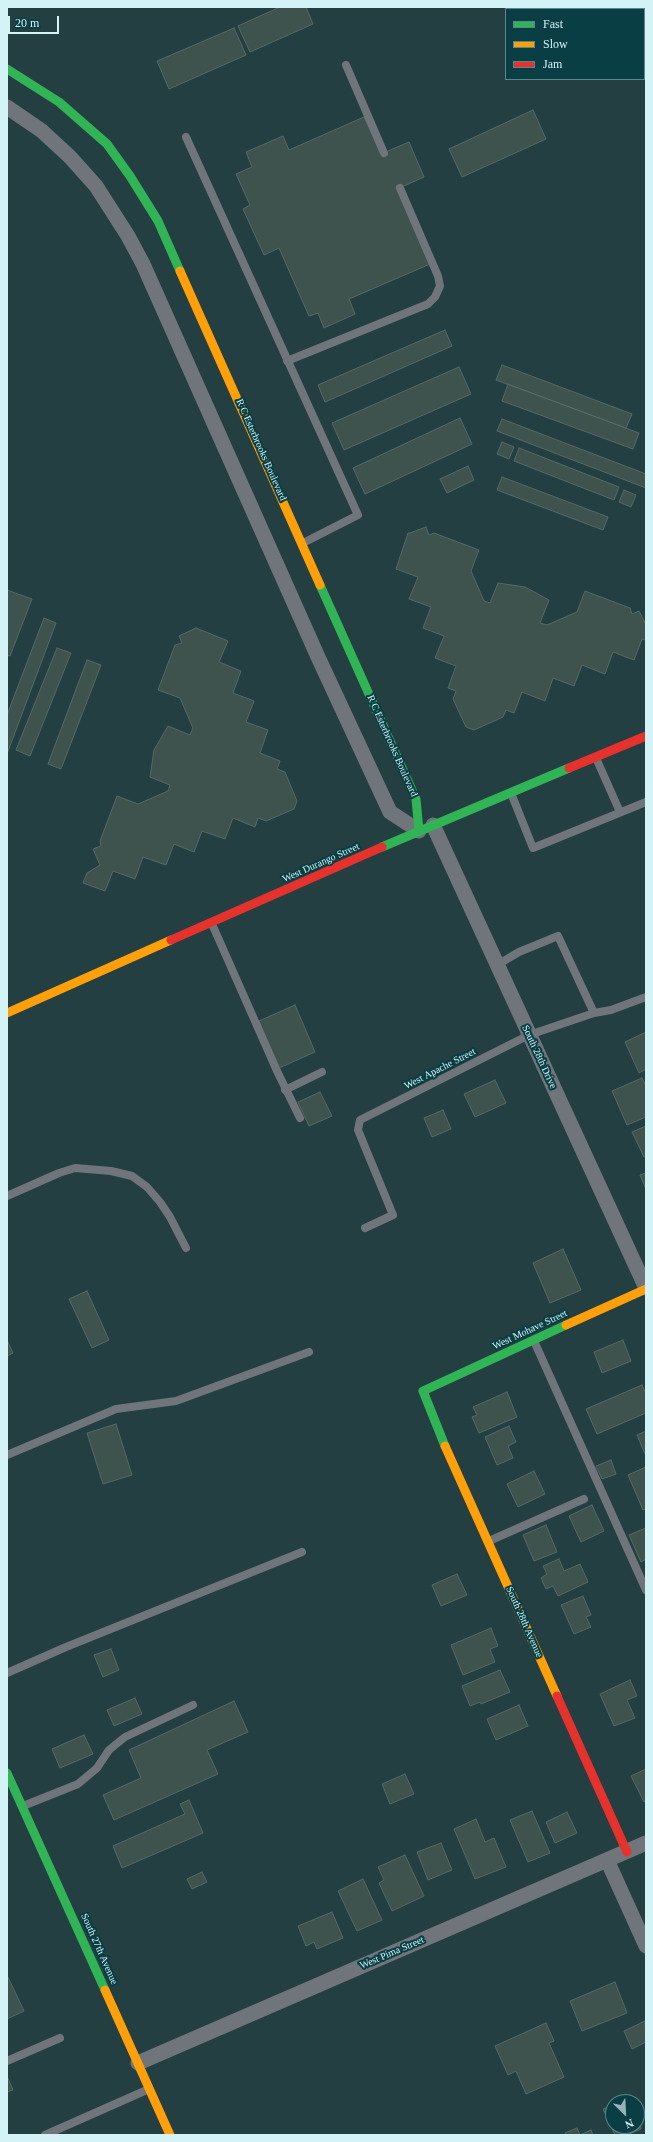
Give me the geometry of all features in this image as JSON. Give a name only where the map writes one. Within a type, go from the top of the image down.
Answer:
[{"type":"street","name":"R C Esterbrooks Boulevard","points":[[7,69],[59,102],[107,144],[130,176],[158,221],[416,799],[426,828]]},
{"type":"street","points":[[7,107],[42,131],[70,157],[96,186],[128,236],[143,264],[318,657],[390,812],[426,828]]},
{"type":"street","name":"West Durango Street","points":[[7,1013],[426,828],[646,736]]},
{"type":"street","name":"South 28th Drive","points":[[426,828],[497,965],[646,1288]]},
{"type":"street","name":"West Mohave Street","points":[[423,1391],[646,1288]]},
{"type":"street","name":"South 28th Avenue","points":[[423,1391],[430,1412],[627,1852]]},
{"type":"street","name":"South 27th Avenue","points":[[7,1773],[170,2135]]},
{"type":"street","name":"West Pima Street","points":[[138,2063],[646,1843]]},
{"type":"street","points":[[607,1860],[646,1946]]},
{"type":"lane","points":[[346,65],[384,153]]},
{"type":"lane","points":[[186,137],[287,362],[358,515],[302,544]]},
{"type":"lane","points":[[287,362],[428,304],[435,297],[440,286],[438,276],[400,188]]},
{"type":"lane","points":[[596,757],[620,812]]},
{"type":"lane","points":[[511,793],[534,848],[646,802]]},
{"type":"lane","points":[[212,923],[285,1090],[300,1118]]},
{"type":"lane","points":[[497,965],[519,952],[558,936],[594,1013]]},
{"type":"lane","name":"West Apache Street","points":[[365,1228],[393,1215],[358,1130],[360,1120],[529,1035],[594,1013],[611,1010],[646,997]]},
{"type":"lane","points":[[285,1090],[322,1072]]},
{"type":"lane","points":[[7,1196],[59,1172],[75,1168],[111,1171],[132,1176],[147,1187],[160,1202],[170,1217],[186,1248]]},
{"type":"lane","points":[[533,1340],[646,1590]]},
{"type":"lane","points":[[7,1455],[116,1409],[176,1401],[309,1352]]},
{"type":"lane","points":[[488,1541],[584,1499]]},
{"type":"lane","points":[[7,1673],[73,1644],[302,1552]]},
{"type":"lane","points":[[22,1806],[78,1784],[97,1768],[109,1750],[125,1737],[193,1705]]},
{"type":"lane","points":[[7,2061],[60,2038]]},
{"type":"lane","points":[[46,2135],[149,2089]]},
{"type":"building","points":[[280,7],[306,7],[313,24],[250,52],[238,26]]},
{"type":"building","points":[[234,28],[246,55],[169,89],[157,61]]},
{"type":"building","points":[[533,110],[546,139],[462,177],[449,149]]},
{"type":"building","points":[[364,117],[381,154],[409,142],[424,177],[397,189],[430,264],[349,299],[355,314],[324,328],[318,313],[309,316],[279,248],[264,255],[243,209],[250,205],[236,174],[252,167],[246,152],[283,136],[289,150]]},
{"type":"building","points":[[445,330],[452,346],[325,402],[318,385]]},
{"type":"building","points":[[502,365],[632,414],[626,428],[496,380]]},
{"type":"building","points":[[459,367],[471,394],[344,450],[332,423]]},
{"type":"building","points":[[508,384],[639,433],[633,449],[502,401]]},
{"type":"building","points":[[460,418],[472,444],[365,494],[353,468]]},
{"type":"building","points":[[502,419],[646,474],[646,488],[497,431]]},
{"type":"building","points":[[502,442],[514,447],[509,459],[497,454]]},
{"type":"building","points":[[519,448],[619,487],[614,500],[514,461]]},
{"type":"building","points":[[468,466],[474,480],[447,493],[440,479]]},
{"type":"building","points":[[502,477],[608,517],[603,530],[497,490]]},
{"type":"building","points":[[624,490],[636,495],[631,507],[619,502]]},
{"type":"building","points":[[426,527],[429,535],[434,533],[479,550],[471,571],[484,601],[490,603],[498,583],[525,587],[549,600],[540,623],[547,625],[577,612],[585,591],[630,608],[632,614],[639,611],[646,625],[646,640],[642,639],[634,660],[613,652],[605,674],[582,665],[574,686],[553,678],[545,701],[522,692],[514,713],[506,710],[503,717],[474,730],[466,727],[453,699],[456,691],[448,688],[456,666],[435,658],[444,636],[423,628],[431,607],[409,599],[418,577],[396,569],[408,533]]},
{"type":"building","points":[[7,590],[32,599],[10,656],[7,655]]},
{"type":"building","points":[[44,618],[56,623],[7,754],[7,715]]},
{"type":"building","points":[[196,628],[228,641],[219,662],[241,671],[233,693],[254,701],[246,722],[268,730],[260,753],[280,761],[277,769],[285,772],[297,801],[294,809],[266,821],[258,818],[255,827],[233,818],[225,839],[202,831],[194,852],[174,844],[166,865],[143,857],[135,879],[113,871],[105,891],[83,883],[87,873],[100,865],[93,849],[101,846],[100,841],[117,796],[138,804],[168,791],[170,785],[150,777],[154,750],[168,726],[190,735],[193,728],[180,698],[158,690],[175,645],[182,643],[179,636]]},
{"type":"building","points":[[57,648],[71,653],[30,756],[16,750]]},
{"type":"building","points":[[87,660],[101,665],[61,769],[48,764]]},
{"type":"building","points":[[295,1005],[315,1052],[279,1068],[259,1021]]},
{"type":"building","points":[[646,1032],[646,1069],[639,1073],[625,1042]]},
{"type":"building","points":[[642,1078],[646,1086],[646,1117],[627,1125],[612,1091]]},
{"type":"building","points":[[495,1080],[506,1103],[475,1117],[464,1094]]},
{"type":"building","points":[[320,1092],[332,1116],[309,1126],[298,1102]]},
{"type":"building","points":[[443,1110],[451,1129],[432,1137],[424,1118]]},
{"type":"building","points":[[646,1126],[646,1156],[644,1157],[632,1132]]},
{"type":"building","points":[[646,1173],[646,1189],[640,1175]]},
{"type":"building","points":[[563,1249],[581,1290],[550,1303],[533,1263]]},
{"type":"building","points":[[87,1291],[109,1340],[92,1348],[69,1299]]},
{"type":"building","points":[[7,1340],[13,1353],[7,1356]]},
{"type":"building","points":[[623,1340],[631,1361],[602,1373],[594,1352]]},
{"type":"building","points":[[642,1385],[646,1394],[646,1413],[597,1434],[586,1409]]},
{"type":"building","points":[[507,1392],[517,1417],[479,1433],[472,1417],[477,1415],[473,1407]]},
{"type":"building","points":[[116,1424],[132,1475],[103,1484],[87,1433]]},
{"type":"building","points":[[509,1426],[516,1442],[508,1446],[513,1458],[497,1465],[485,1437]]},
{"type":"building","points":[[646,1431],[646,1454],[645,1454],[637,1435]]},
{"type":"building","points":[[611,1460],[616,1474],[602,1479],[596,1466]]},
{"type":"building","points":[[646,1467],[646,1509],[643,1510],[628,1475]]},
{"type":"building","points":[[534,1471],[545,1494],[518,1507],[507,1484]]},
{"type":"building","points":[[592,1505],[604,1531],[581,1542],[569,1516]]},
{"type":"building","points":[[546,1525],[557,1552],[534,1561],[523,1535]]},
{"type":"building","points":[[646,1528],[646,1559],[641,1562],[629,1535]]},
{"type":"building","points":[[559,1559],[564,1571],[580,1564],[588,1582],[558,1596],[553,1586],[546,1589],[541,1578],[547,1574],[543,1566]]},
{"type":"building","points":[[457,1574],[467,1595],[441,1606],[432,1585]]},
{"type":"building","points":[[583,1596],[591,1615],[586,1617],[591,1627],[574,1634],[561,1605]]},
{"type":"building","points":[[491,1628],[498,1646],[490,1649],[495,1662],[463,1675],[451,1645]]},
{"type":"building","points":[[111,1649],[119,1670],[103,1677],[94,1655]]},
{"type":"building","points":[[500,1670],[510,1692],[481,1704],[480,1702],[470,1706],[462,1686]]},
{"type":"building","points":[[630,1680],[637,1696],[627,1700],[635,1718],[614,1726],[600,1694]]},
{"type":"building","points":[[135,1698],[142,1714],[114,1726],[107,1710]]},
{"type":"building","points":[[234,1701],[248,1732],[207,1750],[218,1774],[114,1820],[103,1795],[141,1778],[129,1750]]},
{"type":"building","points":[[519,1705],[528,1726],[496,1740],[487,1719]]},
{"type":"building","points":[[84,1735],[93,1754],[60,1768],[52,1749]]},
{"type":"building","points":[[646,1769],[646,1801],[644,1802],[631,1776]]},
{"type":"building","points":[[405,1774],[414,1794],[390,1804],[382,1784]]},
{"type":"building","points":[[189,1800],[203,1833],[122,1868],[113,1846],[185,1814],[180,1804]]},
{"type":"building","points":[[532,1811],[550,1853],[528,1862],[510,1820]]},
{"type":"building","points":[[567,1812],[577,1833],[555,1843],[546,1822]]},
{"type":"building","points":[[476,1819],[485,1842],[494,1838],[506,1867],[475,1879],[454,1829]]},
{"type":"building","points":[[441,1843],[452,1870],[428,1880],[417,1852]]},
{"type":"building","points":[[405,1855],[424,1896],[392,1911],[379,1883],[384,1880],[378,1867]]},
{"type":"building","points":[[202,1872],[207,1882],[192,1889],[187,1879]]},
{"type":"building","points":[[363,1879],[382,1920],[357,1931],[338,1891]]},
{"type":"building","points":[[332,1912],[343,1938],[317,1949],[314,1942],[306,1946],[298,1926]]},
{"type":"building","points":[[7,1975],[24,2011],[7,2019]]},
{"type":"building","points":[[615,1982],[627,2013],[582,2031],[570,2001]]},
{"type":"building","points":[[645,2021],[646,2042],[632,2049],[624,2031]]},
{"type":"building","points":[[546,2023],[554,2041],[549,2043],[564,2077],[526,2094],[516,2071],[508,2075],[495,2046]]},
{"type":"building","points":[[7,2076],[13,2090],[7,2092]]},
{"type":"building","points":[[577,2128],[580,2135],[566,2135],[565,2133]]},
{"type":"building","points":[[591,2130],[593,2135],[580,2135]]},
{"type":"building","points":[[615,2134],[629,2134],[627,2135]]},
{"type":"traffic: fast","points":[[7,69],[59,102],[107,144],[130,176],[158,221],[180,271]]},
{"type":"traffic: fast","points":[[320,585],[416,799],[419,831]]},
{"type":"traffic: fast","points":[[382,847],[569,768]]},
{"type":"traffic: fast","points":[[445,1446],[423,1391],[566,1325]]},
{"type":"traffic: fast","points":[[7,1773],[105,1990]]},
{"type":"traffic: slow","points":[[180,271],[320,585]]},
{"type":"traffic: slow","points":[[7,1013],[171,940]]},
{"type":"traffic: slow","points":[[566,1325],[646,1289]]},
{"type":"traffic: slow","points":[[445,1446],[557,1696]]},
{"type":"traffic: slow","points":[[105,1990],[170,2135]]},
{"type":"traffic: jam","points":[[569,768],[646,736]]},
{"type":"traffic: jam","points":[[171,940],[382,847]]},
{"type":"traffic: jam","points":[[557,1696],[627,1852]]}]
